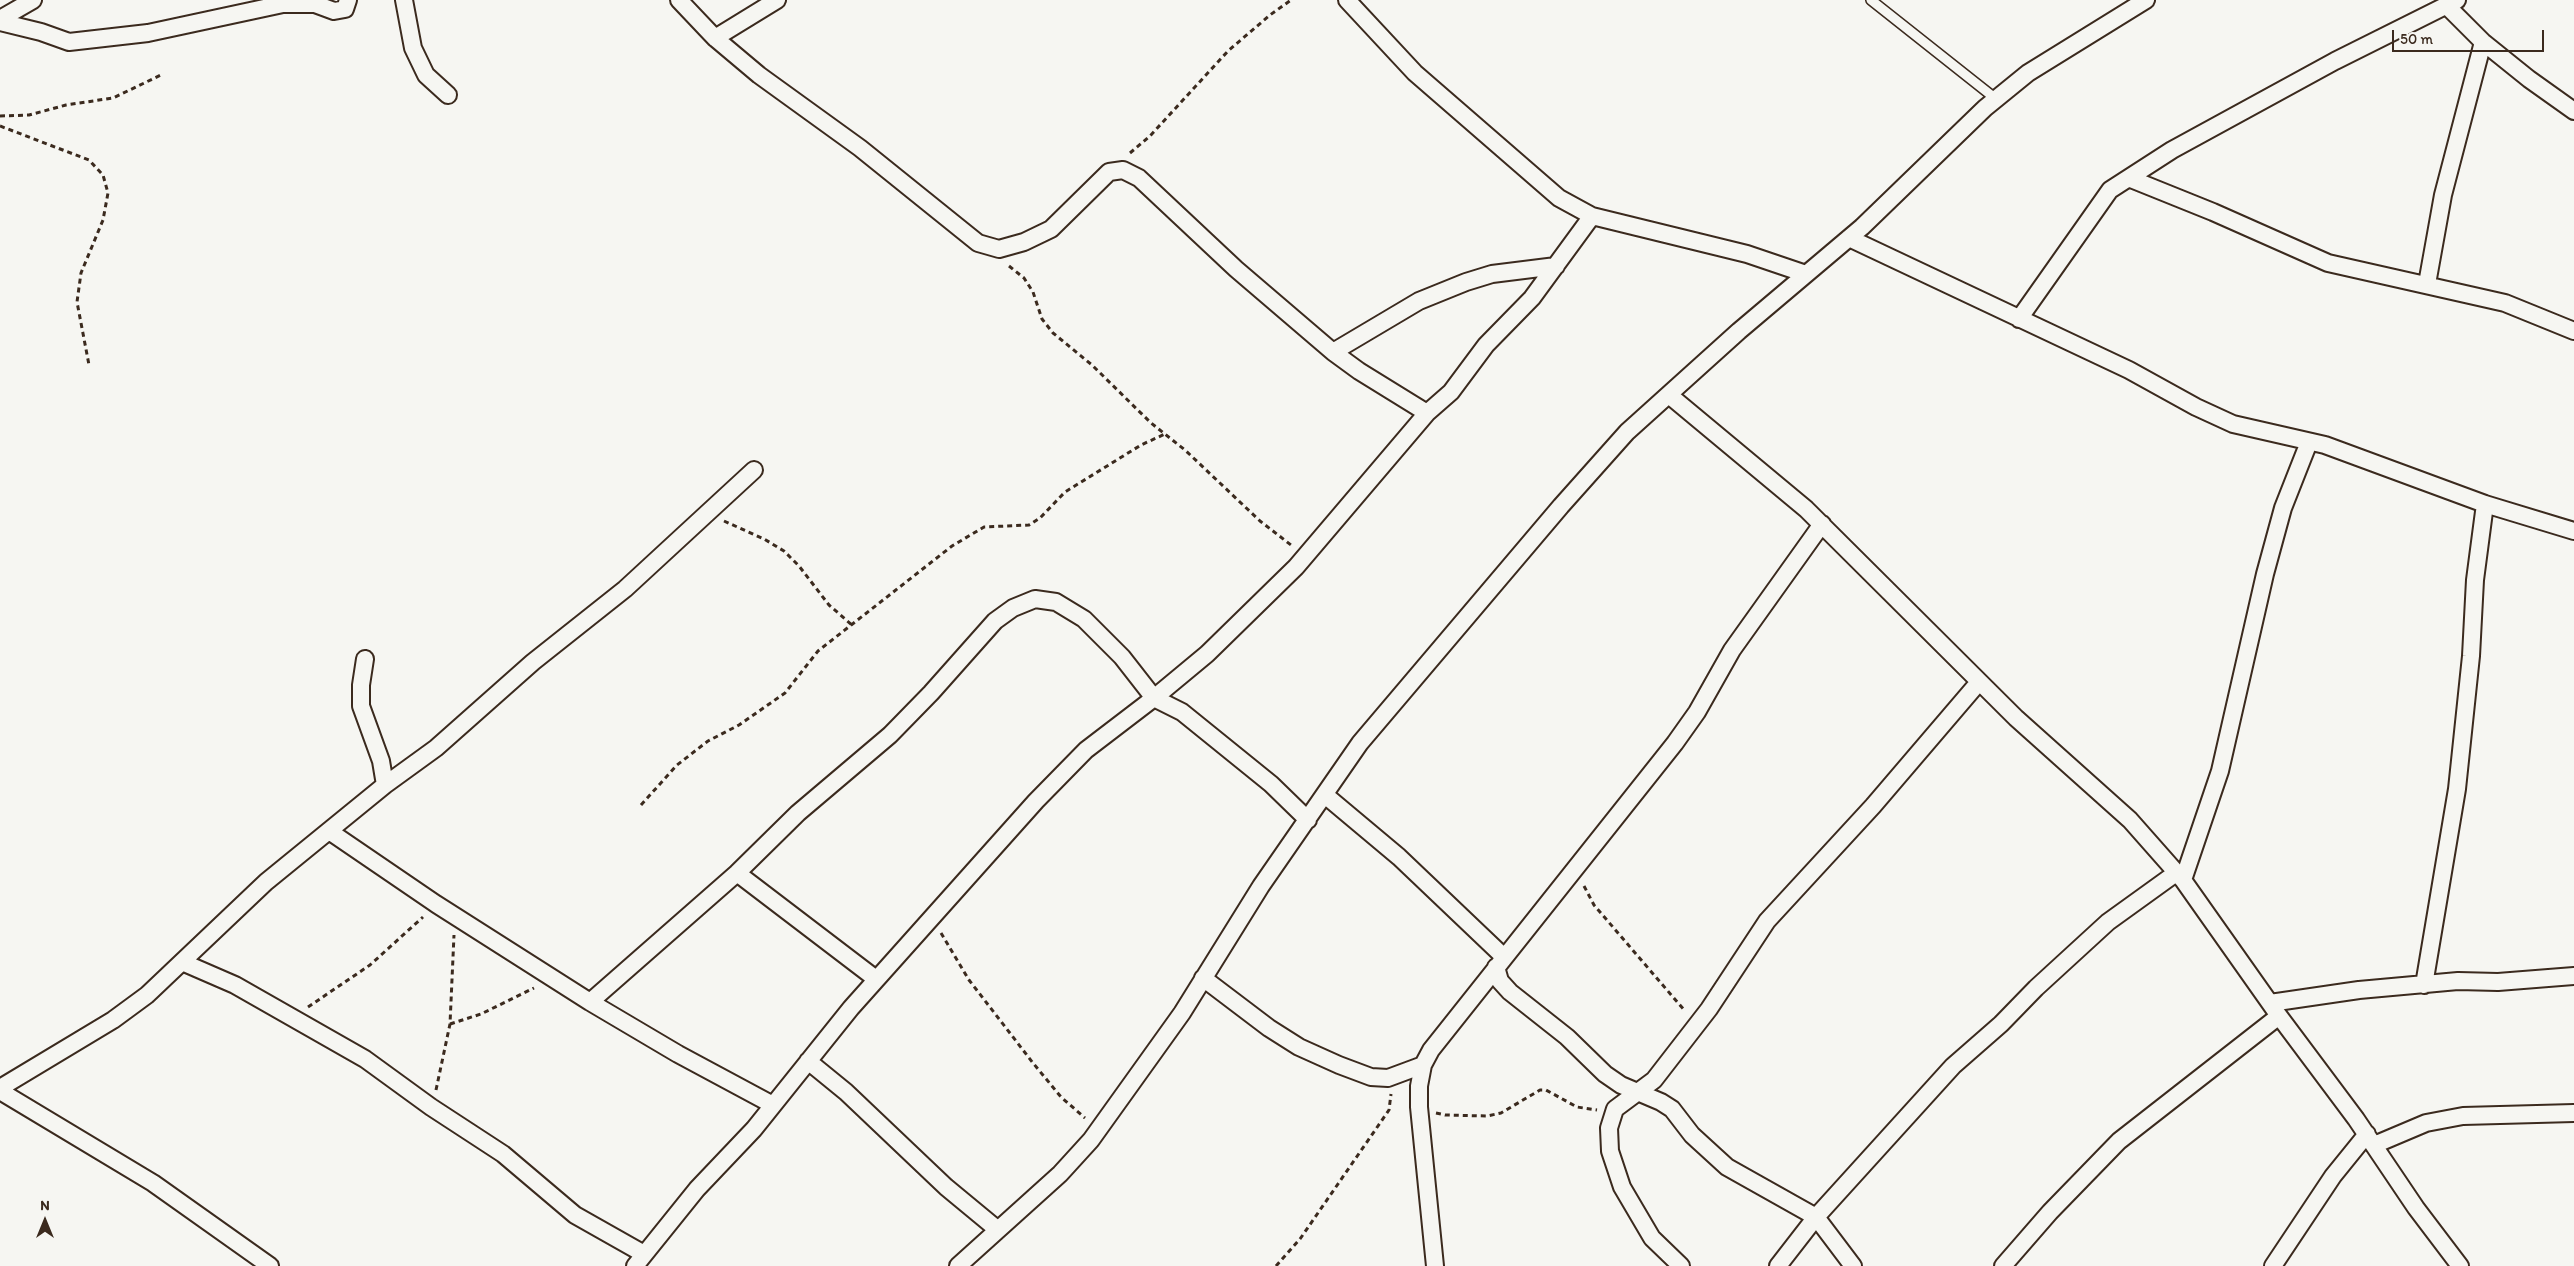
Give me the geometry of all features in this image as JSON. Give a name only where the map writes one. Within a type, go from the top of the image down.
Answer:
[{"type":"street","points":[[0,20],[33,0]]},
{"type":"street","points":[[0,20],[69,42],[148,33],[283,4],[315,4],[334,11],[345,9],[348,0]]},
{"type":"street","points":[[404,0],[413,48],[426,75],[448,95]]},
{"type":"street","points":[[679,0],[715,38],[759,75],[867,154],[978,243],[999,248],[1024,242],[1051,229],[1109,172],[1123,170],[1139,178],[1236,269],[1333,352],[1427,413]]},
{"type":"street","points":[[715,38],[777,0]]},
{"type":"street","points":[[1348,0],[1375,32],[1429,86],[1559,198],[1592,216],[1747,254],[1806,274]]},
{"type":"street","points":[[958,1266],[1060,1174],[1098,1130],[1182,1013],[1261,886],[1360,743],[1561,506],[1627,432],[1849,238],[1996,99],[2028,74],[2146,0]]},
{"type":"street","points":[[2019,320],[2110,190],[2131,179],[2172,150],[2335,61],[2451,3],[2483,42],[2537,85],[2574,111]]},
{"type":"street","points":[[2427,284],[2443,195],[2483,42]]},
{"type":"street","points":[[2131,179],[2205,208],[2328,263],[2505,303],[2574,331]]},
{"type":"street","points":[[182,962],[235,985],[365,1059],[431,1107],[503,1154],[575,1214],[639,1260],[697,1189],[773,1105],[876,979],[1036,801],[1086,750],[1154,698],[1207,654],[1306,555],[1427,413],[1450,392],[1486,345],[1532,298],[1592,216]]},
{"type":"street","points":[[1849,238],[2019,320],[2129,370],[2196,408],[2233,424],[2309,442],[2367,459],[2485,504],[2574,531]]},
{"type":"street","points":[[1333,352],[1419,301],[1466,282],[1492,274],[1556,266]]},
{"type":"street","points":[[1669,395],[1822,524],[1979,682],[2130,820],[2179,876],[2370,1140],[2416,1208],[2460,1266]]},
{"type":"street","points":[[1778,1266],[1816,1217],[1953,1066],[2001,1024],[2036,988],[2108,922],[2179,876],[2220,771],[2282,508],[2309,442]]},
{"type":"street","points":[[270,1266],[152,1183],[0,1089],[113,1020],[147,996],[266,882],[385,785],[443,742],[534,662],[624,589],[754,470]]},
{"type":"street","points":[[2424,985],[2457,788],[2471,656],[2475,580],[2485,504]]},
{"type":"street","points":[[1435,1266],[1419,1107],[1419,1086],[1423,1065],[1431,1050],[1675,743],[1697,712],[1732,650],[1822,524]]},
{"type":"street","points":[[590,1002],[737,873],[798,813],[890,735],[931,693],[995,620],[1014,608],[1035,599],[1056,602],[1084,619],[1122,657],[1154,698],[1188,717],[1271,784],[1308,820]]},
{"type":"street","points":[[365,660],[361,685],[361,706],[380,761],[385,785]]},
{"type":"street","points":[[1681,1266],[1652,1238],[1622,1187],[1610,1151],[1609,1128],[1615,1109],[1654,1080],[1698,1024],[1767,921],[1873,806],[1979,682]]},
{"type":"street","points":[[1325,795],[1399,857],[1500,962],[1500,981],[1510,992],[1567,1037],[1605,1074],[1637,1093],[1672,1109],[1692,1135],[1727,1166],[1816,1217],[1853,1266]]},
{"type":"street","points":[[329,831],[436,904],[551,978],[678,1054],[773,1105]]},
{"type":"street","points":[[737,873],[876,979]]},
{"type":"street","points":[[2003,1266],[2050,1212],[2119,1141],[2274,1009],[2359,990],[2458,981],[2498,982],[2574,976]]},
{"type":"street","points":[[1203,978],[1269,1028],[1299,1047],[1371,1077],[1388,1078],[1423,1065]]},
{"type":"street","points":[[808,1061],[846,1092],[946,1187],[998,1230]]},
{"type":"street","points":[[2273,1266],[2333,1176],[2370,1140],[2463,1116],[2574,1113]]},
{"type":"lane","points":[[1871,0],[1996,99]]},
{"type":"path","points":[[1109,172],[1150,136],[1228,51],[1270,15],[1291,0]]},
{"type":"path","points":[[0,116],[29,116],[66,105],[113,98],[164,74]]},
{"type":"path","points":[[0,126],[89,160],[103,175],[108,193],[103,220],[81,273],[77,302],[89,366]]},
{"type":"path","points":[[1006,264],[1024,278],[1033,292],[1042,319],[1053,333],[1092,365],[1151,423],[1260,521],[1306,555]]},
{"type":"path","points":[[642,805],[677,765],[708,742],[739,725],[785,693],[818,651],[967,535],[984,527],[1029,525],[1040,518],[1050,505],[1065,492],[1141,445],[1165,434]]},
{"type":"path","points":[[707,514],[744,529],[784,551],[799,566],[829,605],[852,625]]},
{"type":"path","points":[[1576,869],[1594,905],[1651,969],[1672,998],[1698,1024]]},
{"type":"path","points":[[294,1018],[370,965],[436,904]]},
{"type":"path","points":[[934,914],[945,943],[969,980],[1061,1097],[1098,1130]]},
{"type":"path","points":[[431,1107],[440,1077],[450,1024],[456,917]]},
{"type":"path","points":[[450,1024],[508,1002],[551,978]]},
{"type":"path","points":[[1276,1266],[1300,1239],[1389,1110],[1392,1090],[1388,1078]]},
{"type":"path","points":[[1419,1107],[1445,1115],[1488,1116],[1501,1113],[1540,1090],[1546,1090],[1565,1102],[1589,1110],[1615,1109]]}]
